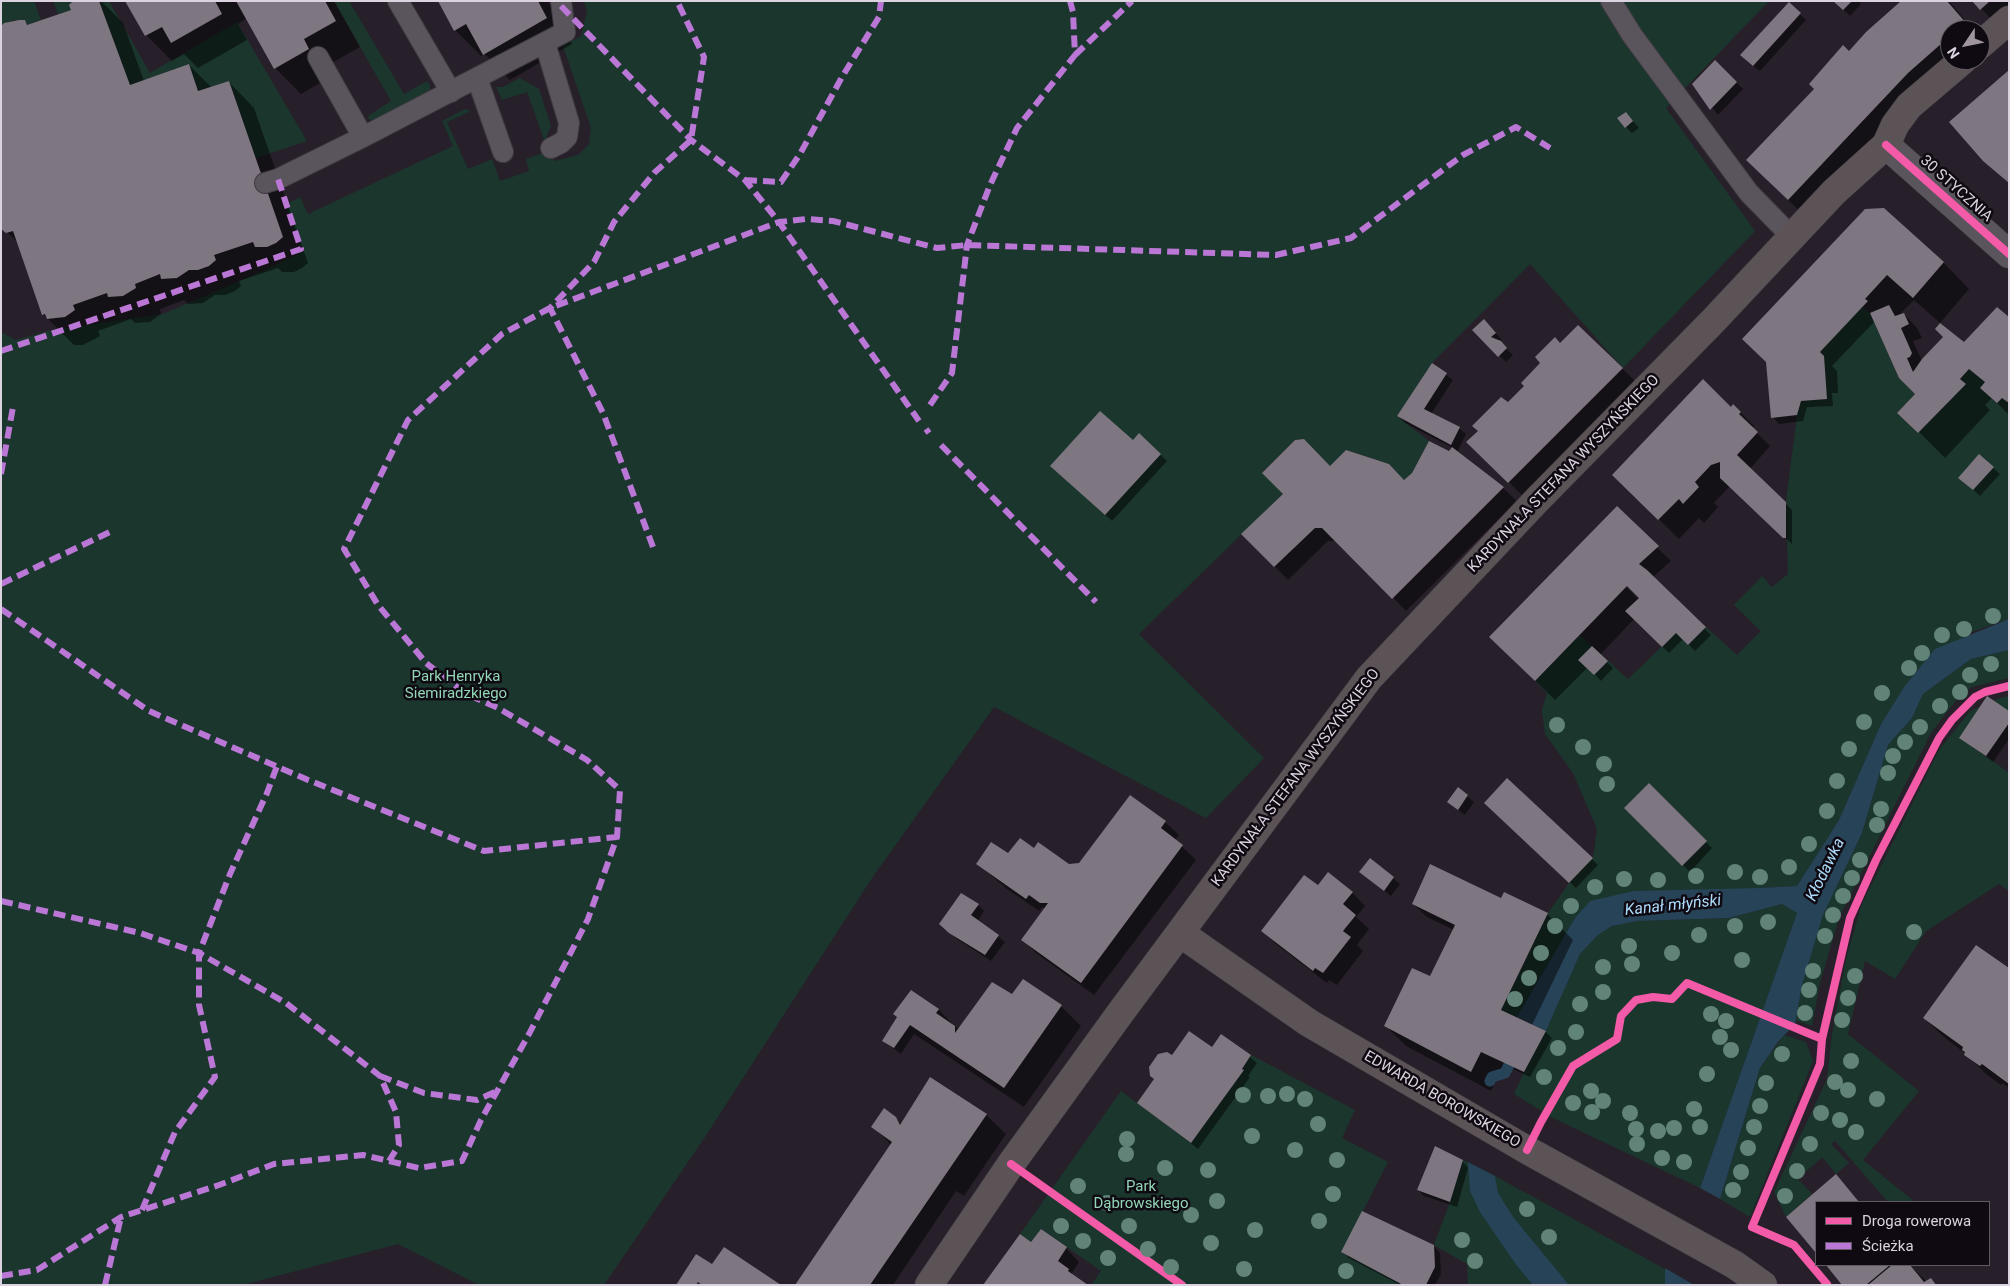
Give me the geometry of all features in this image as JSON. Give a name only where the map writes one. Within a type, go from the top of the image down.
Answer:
[{"type":"main road","points":[[1990,36],[2009,20]]},
{"type":"main road","points":[[1886,145],[1895,125],[1909,106],[1951,70]]},
{"type":"main road","name":"KARDYNAŁA STEFANA WYSZYŃSKIEGO","points":[[930,1285],[1011,1164],[1369,678],[1537,500],[1714,321],[1834,192],[1886,145]]},
{"type":"main road","name":"EDWARDA BOROWSKIEGO","points":[[1180,933],[1308,1023],[1509,1139],[1735,1265],[1763,1285]]},
{"type":"street","name":"30 STYCZNIA","points":[[1886,145],[2009,254]]},
{"type":"lane","points":[[398,1],[451,92]]},
{"type":"lane","points":[[265,183],[278,179],[363,137],[565,32],[561,1]]},
{"type":"lane","points":[[1611,1],[1632,35],[1749,193],[1792,237]]},
{"type":"lane","points":[[544,43],[569,122],[567,136],[561,143],[551,148]]},
{"type":"lane","points":[[318,57],[363,137]]},
{"type":"lane","points":[[478,78],[503,152]]},
{"type":"green space","points":[[1,1],[34,1],[41,20],[27,25],[25,20],[13,20],[1,26]]},
{"type":"green space","points":[[53,1],[73,1],[71,10],[58,14]]},
{"type":"green space","points":[[99,1],[109,1],[150,73],[237,22],[307,141],[256,158],[229,81],[198,91],[189,64],[130,85]]},
{"type":"green space","points":[[334,1],[349,1],[404,94],[427,81],[430,85],[430,90],[426,94],[373,120],[368,119],[368,116],[391,101]]},
{"type":"green space","name":"Park Henryka Siemiradzkiego","points":[[584,1],[1769,1],[1666,108],[1755,231],[1623,368],[1530,264],[1432,363],[1397,416],[1429,441],[1412,473],[1404,480],[1389,464],[1346,450],[1330,466],[1304,439],[1295,440],[1262,472],[1283,494],[1139,634],[1264,758],[1206,818],[994,707],[872,878],[703,1140],[604,1285],[479,1285],[398,1244],[243,1285],[1,1285],[1,332],[15,340],[47,331],[163,314],[265,270],[302,252],[285,205],[300,197],[308,214],[453,146],[442,121],[465,109],[471,111],[447,122],[468,169],[492,159],[500,181],[529,171],[526,159],[548,151],[527,92],[502,100],[496,87],[503,87],[520,78],[539,89],[551,126],[546,138],[554,161],[578,155],[589,144],[591,128],[563,46],[581,36],[587,12]]},
{"type":"green space","points":[[1862,307],[1870,313],[1899,378],[1915,394],[1897,413],[1918,433],[1965,384],[1960,379],[1969,369],[1985,382],[1980,388],[1997,403],[2002,398],[2009,403],[2009,619],[1969,633],[1904,687],[1881,724],[1839,820],[1797,886],[1759,888],[1575,918],[1517,1017],[1501,1010],[1548,913],[1569,883],[1593,858],[1597,829],[1573,773],[1545,734],[1542,710],[1547,693],[1535,681],[1580,635],[1628,679],[1676,633],[1688,645],[1706,627],[1737,655],[1761,631],[1734,605],[1762,576],[1772,587],[1788,574],[1786,502],[1797,415],[1801,401],[1827,399],[1820,352]],"holes":[[[1649,783],[1706,841],[1682,866],[1624,808]]]},
{"type":"green space","points":[[2009,650],[2009,678],[1972,687],[1961,694],[1931,733],[1839,918],[1820,983],[1812,1026],[1795,1020],[1802,985],[1823,914],[1862,833],[1888,745],[1912,718],[1923,694],[1971,659]]},
{"type":"green space","points":[[2009,696],[2009,723],[1986,756],[2009,773],[2009,891],[1999,884],[1926,931],[1895,979],[1865,961],[1848,1034],[1919,1091],[1863,1160],[1914,1201],[1887,1201],[1835,1141],[1831,1144],[1849,1163],[1836,1174],[1822,1157],[1798,1179],[1812,1194],[1786,1217],[1774,1192],[1827,1079],[1832,1033],[1846,960],[1861,906],[1939,750],[1970,711]]},
{"type":"green space","points":[[1782,904],[1797,913],[1700,1188],[1553,1118],[1514,1094],[1546,1031],[1580,954],[1598,935],[1612,926],[1638,921],[1729,918]]},
{"type":"green space","points":[[1784,1035],[1806,1042],[1813,1061],[1750,1217],[1720,1199],[1760,1068]]},
{"type":"green space","name":"Park Dąbrowskiego","points":[[1251,1055],[1355,1110],[1342,1138],[1388,1162],[1342,1252],[1399,1283],[1399,1285],[1091,1285],[1101,1271],[1041,1229],[1031,1242],[1020,1234],[1121,1091],[1191,1143],[1244,1070],[1242,1069]]},
{"type":"green space","points":[[1463,1160],[1694,1285],[1468,1285],[1467,1264],[1434,1245]]},
{"type":"water","name":"Kłodawka","points":[[2009,619],[2009,650],[1971,659],[1923,694],[1912,718],[1888,745],[1862,833],[1823,915],[1802,985],[1795,1024],[1778,1042],[1760,1068],[1720,1199],[1700,1188],[1797,913],[1782,904],[1729,918],[1638,921],[1612,926],[1598,935],[1580,954],[1546,1031],[1517,1017],[1575,918],[1590,901],[1634,891],[1797,886],[1839,820],[1881,724],[1904,687],[1935,649]]},
{"type":"water","points":[[1468,1162],[1495,1176],[1498,1193],[1513,1217],[1569,1285],[1533,1285],[1517,1266],[1480,1212],[1470,1191]]},
{"type":"water","points":[[1665,1268],[1694,1285],[1665,1285]]},
{"type":"building","points":[[73,1],[99,1],[130,85],[189,64],[198,91],[229,81],[283,237],[267,247],[255,247],[253,242],[214,255],[216,260],[209,266],[198,270],[189,270],[177,278],[161,279],[160,274],[135,284],[136,288],[123,296],[108,297],[107,293],[73,305],[75,310],[65,317],[47,319],[45,314],[42,315],[13,231],[6,233],[1,229],[1,26],[4,23],[19,20],[25,20],[27,25],[71,10],[69,5]]},
{"type":"building","points":[[125,1],[215,1],[222,14],[171,43],[162,27],[145,36]]},
{"type":"building","points":[[236,1],[325,1],[336,21],[304,39],[309,49],[274,69]]},
{"type":"building","points":[[438,1],[538,1],[547,18],[483,55],[466,24],[454,31]]},
{"type":"building","points":[[1833,1],[1852,1],[1843,10]]},
{"type":"building","points":[[1901,1],[1947,1],[1963,20],[1940,20],[1940,45],[1908,73],[1788,200],[1746,160],[1814,89],[1809,84],[1843,45],[1849,51],[1866,32]]},
{"type":"building","points":[[1972,1],[1990,1],[1980,10]]},
{"type":"building","points":[[1789,2],[1801,13],[1753,66],[1740,55]]},
{"type":"building","points":[[1715,60],[1737,82],[1710,110],[1692,84]]},
{"type":"building","points":[[2009,70],[2009,183],[1983,161],[1949,122]]},
{"type":"building","points":[[1626,112],[1633,121],[1625,128],[1617,118]]},
{"type":"building","points":[[1884,208],[1944,262],[1913,298],[1887,275],[1865,299],[1868,301],[1820,352],[1824,356],[1827,399],[1801,401],[1797,415],[1771,418],[1766,362],[1742,339],[1865,209]]},
{"type":"building","points":[[1889,305],[1895,316],[1904,313],[1909,324],[1901,328],[1912,353],[1907,358],[1913,372],[1922,359],[1943,337],[1935,329],[1940,323],[1964,342],[1997,307],[2009,317],[2009,403],[2002,398],[1997,403],[1980,388],[1985,382],[1969,369],[1960,379],[1966,384],[1918,433],[1897,413],[1915,394],[1899,378],[1870,313]]},
{"type":"building","points":[[1484,319],[1496,333],[1491,337],[1501,341],[1507,348],[1498,357],[1472,330]]},
{"type":"building","points":[[1578,325],[1623,368],[1508,483],[1466,442],[1478,431],[1472,426],[1501,397],[1508,402],[1524,386],[1521,383],[1540,363],[1535,357],[1555,337],[1560,343]]},
{"type":"building","points":[[1432,363],[1447,373],[1424,409],[1460,427],[1451,445],[1397,416]]},
{"type":"building","points":[[1703,379],[1731,407],[1733,404],[1741,412],[1739,414],[1758,432],[1737,455],[1786,502],[1786,538],[1783,538],[1720,478],[1720,462],[1711,465],[1695,482],[1699,487],[1683,504],[1679,499],[1658,520],[1612,475]]},
{"type":"building","points":[[1100,411],[1133,440],[1139,433],[1161,454],[1105,515],[1050,466]]},
{"type":"building","points":[[1304,439],[1330,466],[1346,450],[1389,464],[1404,480],[1412,473],[1429,441],[1449,451],[1452,447],[1504,487],[1392,599],[1322,528],[1315,528],[1274,567],[1241,534],[1283,494],[1262,473],[1295,440]]},
{"type":"building","points":[[1979,454],[1994,467],[1973,490],[1958,478]]},
{"type":"building","points":[[1617,506],[1659,546],[1639,564],[1706,627],[1688,645],[1676,633],[1662,647],[1625,611],[1639,598],[1627,586],[1535,681],[1489,637]]},
{"type":"building","points":[[1592,646],[1608,661],[1594,675],[1578,660]]},
{"type":"building","points":[[1987,696],[2009,711],[2009,723],[1986,756],[1959,738]]},
{"type":"building","points":[[1507,778],[1593,858],[1569,883],[1484,803]]},
{"type":"building","points":[[1649,783],[1707,841],[1682,866],[1624,808]]},
{"type":"building","points":[[1458,787],[1468,795],[1458,810],[1447,802]]},
{"type":"building","points":[[1130,795],[1166,821],[1161,828],[1183,845],[1081,983],[1021,940],[1048,903],[1040,903],[1029,895],[1026,899],[976,864],[991,842],[1008,853],[1020,838],[1034,848],[1038,842],[1069,864],[1079,863]]},
{"type":"building","points":[[1370,858],[1394,877],[1384,891],[1359,872]]},
{"type":"building","points":[[1430,864],[1501,898],[1504,892],[1548,913],[1501,1010],[1546,1031],[1524,1072],[1481,1052],[1471,1072],[1384,1026],[1412,968],[1430,976],[1455,925],[1412,904]]},
{"type":"building","points":[[1328,872],[1353,892],[1343,904],[1356,915],[1343,931],[1351,937],[1323,973],[1315,968],[1313,971],[1261,931],[1304,875],[1318,885]]},
{"type":"building","points":[[961,893],[979,904],[971,915],[999,935],[985,955],[949,933],[939,924]]},
{"type":"building","points":[[1976,945],[2009,968],[2009,1084],[1982,1064],[1980,1066],[1964,1055],[1963,1047],[1923,1018]]},
{"type":"building","points":[[1023,979],[1062,1005],[1004,1088],[910,1025],[894,1048],[882,1041],[897,1017],[893,1014],[911,990],[939,1009],[936,1013],[955,1026],[955,1033],[992,982],[1012,994]]},
{"type":"building","points":[[1189,1031],[1212,1047],[1221,1034],[1251,1055],[1242,1069],[1244,1070],[1191,1143],[1137,1103],[1154,1079],[1150,1076],[1149,1067],[1158,1054],[1167,1052],[1172,1055]]},
{"type":"building","points":[[930,1077],[987,1114],[870,1285],[795,1285],[892,1142],[871,1127],[884,1108],[896,1117],[900,1125]]},
{"type":"building","points":[[1435,1146],[1463,1160],[1450,1202],[1417,1190]]},
{"type":"building","points":[[1836,1174],[1858,1201],[1815,1201],[1815,1252],[1786,1217]]},
{"type":"building","points":[[1362,1211],[1434,1245],[1435,1267],[1426,1285],[1403,1285],[1341,1252]]},
{"type":"building","points":[[1041,1229],[1067,1247],[1058,1261],[1069,1269],[1068,1271],[1088,1285],[983,1285],[1020,1234],[1031,1242]]},
{"type":"building","points":[[724,1247],[781,1285],[702,1285],[698,1282],[696,1285],[676,1285],[696,1254],[712,1264]]},
{"type":"building","points":[[1827,1266],[1889,1266],[1866,1285],[1842,1285]]},
{"type":"building","points":[[1891,1266],[1911,1266],[1924,1282],[1931,1278],[1936,1285],[1868,1285]]},
{"type":"waterway","name":"Kanał młyński","points":[[1490,1081],[1492,1077],[1505,1073],[1509,1065]]},
{"type":"marked path","points":[[653,547],[603,413],[550,308],[594,262],[614,222],[655,172],[691,140],[704,57],[677,1]]},
{"type":"marked path","points":[[745,180],[781,182],[800,154],[842,77],[879,17],[881,1]]},
{"type":"marked path","points":[[930,405],[952,373],[967,245],[990,185],[1017,128],[1075,55],[1073,12],[1070,1]]},
{"type":"marked path","points":[[1075,55],[1132,1]]},
{"type":"marked path","points":[[561,6],[691,140],[745,180],[779,222],[919,421]]},
{"type":"marked path","points":[[1,1276],[37,1270],[121,1217],[219,1185],[274,1164],[363,1155],[419,1168],[462,1161],[481,1120],[529,1034],[588,919],[617,837],[620,790],[587,760],[498,708],[466,694],[426,663],[378,605],[344,549],[408,420],[502,334],[550,308],[779,222],[806,219],[833,221],[937,248],[967,245],[1276,255],[1351,238],[1463,155],[1516,127],[1550,148]]},
{"type":"marked path","points":[[1,351],[301,249],[278,179]]},
{"type":"marked path","points":[[1,474],[13,407]]},
{"type":"marked path","points":[[926,429],[929,433]]},
{"type":"marked path","points":[[941,445],[1096,602]]},
{"type":"marked path","points":[[1,584],[114,530]]},
{"type":"marked path","points":[[1,609],[149,711],[308,780],[484,851],[617,837]]},
{"type":"marked path","points":[[142,1210],[175,1132],[215,1077],[199,1005],[199,953],[230,874],[267,793],[277,766]]},
{"type":"marked path","points":[[1,901],[140,933],[199,953],[286,1003],[380,1076],[396,1112],[399,1145],[389,1161]]},
{"type":"marked path","points":[[380,1076],[424,1093],[477,1100],[497,1091]]},
{"type":"marked path","points":[[105,1285],[121,1217]]},
{"type":"cycle path","points":[[1886,145],[2009,254]]},
{"type":"cycle path","points":[[1826,1285],[1794,1245],[1752,1227],[1820,1064],[1822,1039],[1850,918],[1876,860],[1939,738],[1952,720],[1975,697],[1985,692],[2009,686]]},
{"type":"cycle path","points":[[1527,1150],[1573,1066],[1617,1039],[1621,1016],[1636,1000],[1653,997],[1672,999],[1687,983],[1822,1039]]},
{"type":"cycle path","points":[[1011,1164],[1182,1285]]}]
